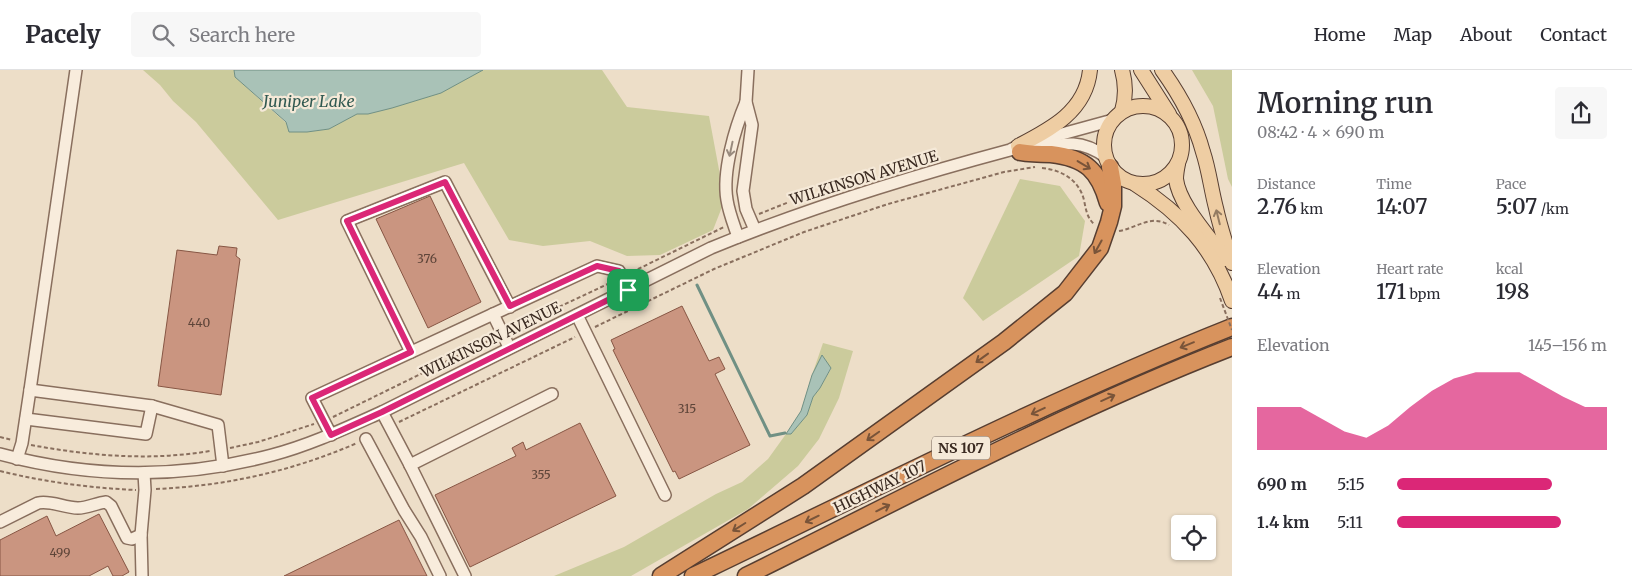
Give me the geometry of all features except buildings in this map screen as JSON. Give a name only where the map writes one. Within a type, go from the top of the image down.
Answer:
[{"type":"highway","points":[[1016,149],[1028,154],[1053,154],[1075,160],[1090,167],[1104,189],[1108,203],[1108,227]]},
{"type":"highway","points":[[661,576],[803,486],[1004,342],[1065,293],[1100,248],[1108,227],[1113,206],[1113,184],[1108,162]]},
{"type":"highway","name":"HIGHWAY 107","points":[[693,576],[1082,390],[1169,352],[1232,329]]},
{"type":"highway","name":"HIGHWAY 107","points":[[746,576],[998,450],[1099,402],[1173,370],[1232,349]]},
{"type":"main road","points":[[1016,149],[1049,130],[1072,110],[1083,96],[1090,70]]},
{"type":"main road","points":[[1122,70],[1125,100],[1107,128],[1104,137],[1104,147],[1108,162],[1117,174],[1125,180],[1147,184],[1170,174],[1178,164]]},
{"type":"main road","points":[[1141,70],[1178,126],[1182,139],[1182,152],[1176,179],[1180,194],[1187,207],[1232,270]]},
{"type":"main road","points":[[1162,70],[1177,92],[1192,120],[1203,152],[1222,232],[1232,263]]},
{"type":"main road","points":[[1117,115],[1134,106],[1147,105],[1160,109],[1170,116]]},
{"type":"main road","points":[[1134,183],[1170,208],[1186,224],[1213,259],[1227,298]]},
{"type":"street","points":[[17,459],[26,419],[76,70]]},
{"type":"street","points":[[748,70],[746,102],[752,125],[743,192],[746,209],[755,230]]},
{"type":"street","points":[[738,237],[726,198],[726,178],[737,122],[746,102]]},
{"type":"street","name":"WILKINSON AVENUE","points":[[0,454],[61,468],[144,473],[195,470],[273,455],[331,435],[382,412],[711,248],[755,230],[862,194],[1016,149],[1117,115]]},
{"type":"street","name":"WILKINSON AVENUE","points":[[1016,149],[1062,144],[1082,144],[1094,149],[1108,162]]},
{"type":"street","points":[[411,352],[347,221],[445,182],[510,306]]},
{"type":"street","points":[[331,435],[312,398],[597,266],[619,271],[628,290]]},
{"type":"street","points":[[493,314],[510,347]]},
{"type":"street","points":[[577,314],[665,495]]},
{"type":"street","points":[[30,390],[152,406],[218,425],[223,466]]},
{"type":"street","points":[[410,465],[552,394]]},
{"type":"street","points":[[26,419],[146,434],[152,406]]},
{"type":"street","points":[[382,412],[465,576]]},
{"type":"street","points":[[366,439],[440,576]]},
{"type":"street","points":[[142,576],[141,535],[145,490],[144,473]]},
{"type":"street","points":[[0,522],[38,503],[44,502],[81,508],[106,502],[111,506],[127,538],[132,539],[141,535]]},
{"type":"path","points":[[720,267],[804,232],[888,204],[1021,168],[1050,168],[1070,177],[1080,190],[1086,214],[1094,224],[1125,230],[1154,220],[1164,222],[1173,228]]},
{"type":"path","points":[[1227,298],[1232,329]]},
{"type":"green space","points":[[143,70],[234,70],[235,77],[286,123],[289,132],[307,132],[329,129],[357,114],[368,114],[392,108],[440,93],[483,70],[602,70],[627,107],[709,116],[720,175],[722,207],[713,230],[660,255],[627,256],[590,241],[543,246],[509,240],[464,163],[278,220],[196,122]]},
{"type":"green space","points":[[1192,70],[1232,70],[1232,187],[1228,179],[1213,106]]},
{"type":"green space","points":[[1020,179],[1060,186],[1085,221],[1079,256],[983,321],[963,298]]},
{"type":"green space","points":[[823,343],[853,351],[839,398],[819,439],[798,466],[748,509],[631,576],[554,576],[624,547],[716,494],[742,482],[768,459],[786,434],[791,434],[807,415],[813,397],[831,369],[822,355],[812,375]]},
{"type":"water","name":"Juniper Lake","points":[[234,70],[483,70],[441,93],[368,114],[357,114],[329,129],[289,132],[286,122],[235,77]]},
{"type":"water","points":[[822,355],[831,368],[813,397],[807,415],[791,434],[786,434],[801,411],[812,375]]},
{"type":"waterway","points":[[697,285],[770,436],[785,433]]},
{"type":"route","points":[[445,182],[510,306],[597,266],[619,271],[628,290],[382,412],[331,435],[312,398],[411,352],[347,221],[445,182]]}]
